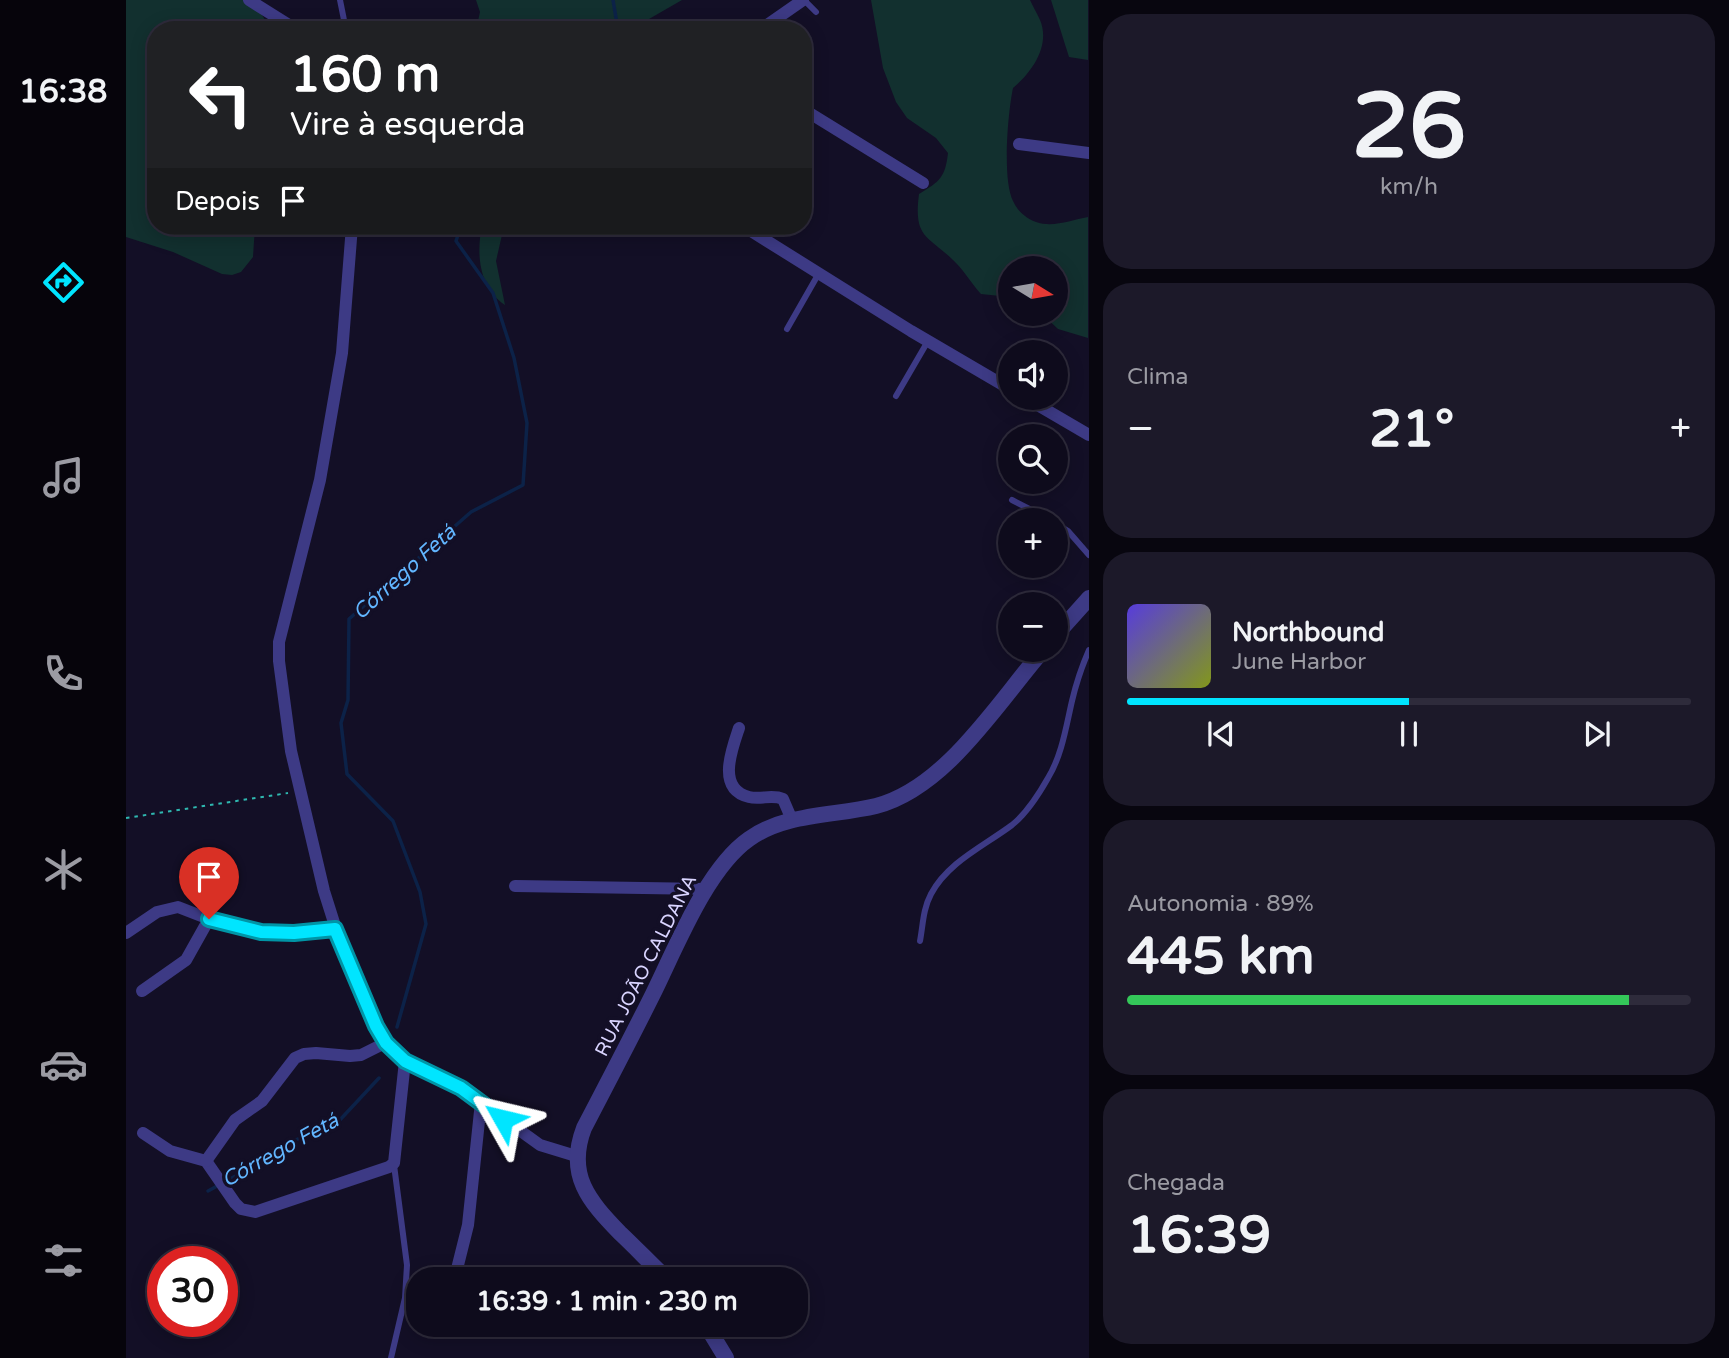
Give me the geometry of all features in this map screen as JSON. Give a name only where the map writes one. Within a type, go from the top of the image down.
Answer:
[{"type":"street","points":[[249,0],[283,21]]},
{"type":"street","points":[[773,21],[804,0]]},
{"type":"street","points":[[812,115],[923,183]]},
{"type":"street","points":[[1019,144],[1088,153]]},
{"type":"street","points":[[351,235],[341,353],[320,480],[279,642],[284,700],[299,792],[335,929],[376,1026],[386,1043],[405,1061],[461,1088],[540,1145],[576,1156],[584,1190],[597,1209],[655,1267]]},
{"type":"street","points":[[758,235],[998,382]]},
{"type":"street","points":[[1046,410],[1088,435]]},
{"type":"street","points":[[1068,621],[1088,598]]},
{"type":"street","name":"RUA JOÃO CALDANA","points":[[576,1156],[584,1128],[707,889],[734,852],[748,839],[766,829],[792,820],[877,806],[919,787],[962,747],[1033,662]]},
{"type":"street","points":[[739,728],[728,766],[732,781],[739,791],[749,797],[774,796],[783,799],[792,820]]},
{"type":"street","points":[[515,886],[707,889]]},
{"type":"street","points":[[126,933],[157,912],[168,908],[186,909],[209,919],[261,932],[294,933],[335,929]]},
{"type":"street","points":[[142,991],[186,960],[209,919]]},
{"type":"street","points":[[206,1161],[228,1128],[267,1095],[295,1058],[316,1053],[361,1055],[386,1043]]},
{"type":"street","points":[[143,1133],[170,1151],[206,1161],[235,1203],[241,1209],[255,1212],[355,1180],[394,1163],[405,1061]]},
{"type":"street","points":[[458,1267],[468,1225],[481,1102]]},
{"type":"street","points":[[713,1337],[726,1358]]},
{"type":"lane","points":[[340,0],[344,21]]},
{"type":"lane","points":[[804,0],[816,12]]},
{"type":"lane","points":[[788,329],[819,273]]},
{"type":"lane","points":[[896,396],[928,341]]},
{"type":"lane","points":[[1012,500],[1028,508]]},
{"type":"lane","points":[[1068,531],[1088,555]]},
{"type":"lane","points":[[920,942],[925,908],[932,892],[948,872],[980,845],[1013,824],[1031,804],[1049,776],[1063,742],[1088,650]]},
{"type":"lane","points":[[391,1358],[405,1298],[407,1265],[394,1163]]},
{"type":"path","points":[[126,818],[299,792]]},
{"type":"green space","points":[[126,0],[244,0],[265,21],[147,21],[147,235],[254,235],[253,257],[241,272],[222,274],[173,252],[126,237]]},
{"type":"green space","points":[[476,0],[682,0],[648,21],[478,21],[480,12]]},
{"type":"green space","points":[[871,0],[1030,0],[1040,20],[1043,39],[1032,67],[1013,88],[1007,145],[1010,191],[1019,211],[1042,224],[1088,217],[1088,338],[1055,326],[1068,326],[1068,256],[998,256],[998,296],[981,294],[956,263],[925,235],[918,220],[919,194],[940,178],[948,153],[936,138],[907,118],[896,102],[883,68]]},
{"type":"green space","points":[[1051,0],[1088,0],[1088,60],[1069,57]]},
{"type":"green space","points":[[481,235],[502,235],[496,261],[505,305],[496,298],[485,280],[479,248]]},
{"type":"waterway","name":"Córrego Fetá","points":[[613,0],[616,21]]},
{"type":"waterway","name":"Córrego Fetá","points":[[397,1027],[426,924],[420,892],[393,821],[347,774],[341,723],[348,700],[349,619],[471,512],[523,485],[527,423],[514,358],[493,293],[456,241],[458,235]]},
{"type":"waterway","name":"Córrego Fetá","points":[[226,1181],[279,1147],[338,1122],[379,1078]]},
{"type":"waterway","name":"Córrego Fetá","points":[[208,1191],[219,1185]]},
{"type":"route","points":[[209,919],[261,932],[294,933],[335,929],[376,1026],[386,1043],[405,1061],[461,1088],[503,1119]]}]
